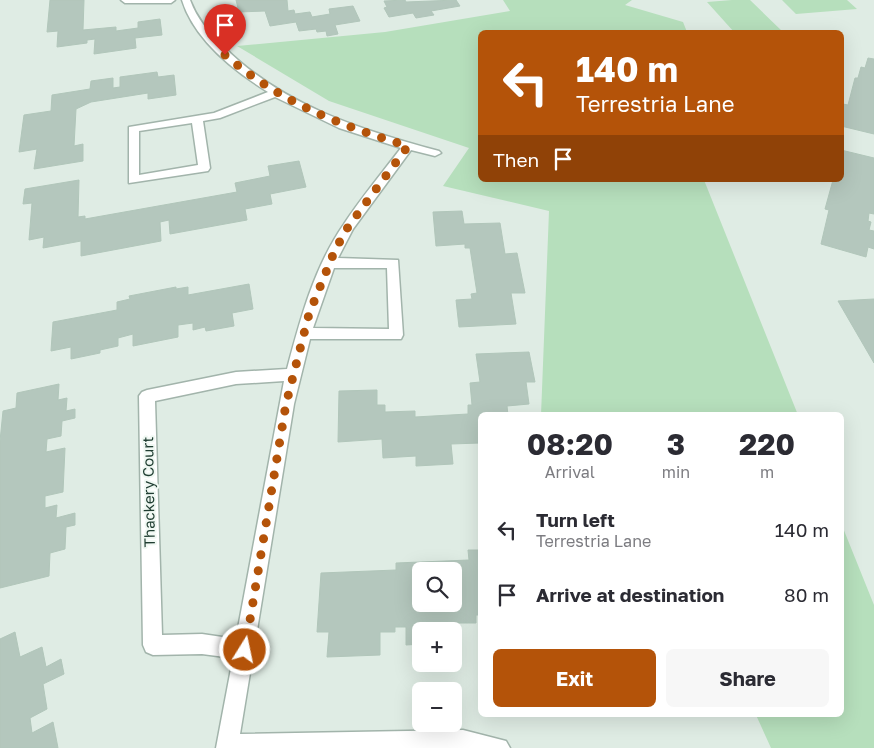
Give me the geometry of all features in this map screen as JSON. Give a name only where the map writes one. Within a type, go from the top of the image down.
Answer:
[{"type":"street","points":[[126,0],[125,2],[171,0]]},
{"type":"street","points":[[186,0],[188,9],[202,30],[225,55],[275,93],[333,121],[435,153]]},
{"type":"street","points":[[197,119],[204,168],[133,180],[133,129],[224,114],[275,93]]},
{"type":"street","points":[[408,146],[355,215],[315,297],[303,333],[293,375],[227,746],[427,740],[463,741],[499,748]]},
{"type":"street","points":[[303,333],[396,335],[393,263],[330,263]]},
{"type":"street","name":"Thackery Court","points":[[245,650],[202,644],[153,645],[147,396],[236,378],[293,375]]},
{"type":"green space","points":[[503,0],[632,0],[625,5],[683,22],[686,30],[478,30],[478,182],[705,182],[797,412],[541,412],[549,211],[443,186],[469,148],[329,101],[237,46],[385,32],[510,11]]},
{"type":"green space","points":[[750,0],[781,30],[732,30],[707,2]]},
{"type":"green space","points":[[782,0],[847,0],[857,9],[796,14]]},
{"type":"green space","points":[[844,530],[874,605],[874,748],[771,748],[757,717],[844,717]]},
{"type":"building","points":[[50,0],[84,0],[83,30],[116,27],[116,31],[138,28],[138,22],[160,19],[162,35],[135,38],[136,48],[94,54],[95,39],[87,40],[87,43],[57,47],[58,31],[47,32]]},
{"type":"building","points":[[236,0],[287,0],[288,11],[294,10],[295,14],[310,12],[312,17],[330,14],[329,9],[353,6],[360,21],[335,25],[338,34],[327,36],[326,31],[317,32],[316,29],[299,31],[296,22],[270,26],[265,11],[239,12]]},
{"type":"building","points":[[405,0],[406,2],[456,0],[460,6],[431,11],[434,15],[416,18],[413,13],[389,17],[384,8],[387,7],[384,1]]},
{"type":"building","points":[[868,58],[874,59],[874,134],[844,127],[844,104],[848,105],[855,78],[858,78],[861,67],[865,68]]},
{"type":"building","points":[[157,72],[158,77],[174,75],[176,95],[148,99],[148,93],[91,102],[76,109],[74,146],[83,144],[83,161],[34,169],[37,149],[19,152],[24,115],[51,111],[52,95],[90,89],[91,81],[113,78],[113,88],[120,87],[120,77]]},
{"type":"building","points":[[844,151],[874,158],[874,214],[869,213],[868,221],[871,222],[869,230],[874,231],[874,249],[868,247],[866,257],[821,244],[829,210],[825,209],[832,182],[844,182]]},
{"type":"building","points":[[299,161],[306,187],[270,194],[272,204],[245,209],[247,220],[170,234],[169,220],[160,222],[161,241],[81,256],[81,241],[43,248],[44,237],[29,240],[32,203],[23,204],[25,189],[79,180],[78,217],[85,216],[85,219],[237,192],[235,183],[270,176],[268,166]]},
{"type":"building","points":[[462,211],[464,224],[500,223],[505,254],[517,253],[525,293],[511,293],[516,324],[459,327],[456,300],[472,299],[471,294],[477,293],[470,248],[465,248],[465,244],[436,246],[433,212]]},
{"type":"building","points":[[249,284],[253,309],[232,313],[234,326],[206,331],[205,327],[193,330],[193,323],[178,325],[178,337],[133,346],[133,334],[118,338],[118,346],[100,350],[100,353],[71,359],[71,347],[51,351],[53,322],[117,310],[117,302],[130,299],[129,296],[176,287],[176,289],[188,287],[188,295]]},
{"type":"building","points":[[874,299],[874,363],[838,301]]},
{"type":"building","points":[[529,352],[535,382],[526,382],[529,404],[507,406],[508,412],[478,412],[478,443],[451,444],[453,464],[416,466],[416,456],[383,458],[382,439],[338,442],[339,391],[377,390],[377,405],[385,405],[385,412],[415,411],[415,417],[468,414],[468,405],[472,405],[470,383],[480,382],[476,354]]},
{"type":"building","points":[[59,384],[58,400],[67,398],[66,411],[75,409],[75,418],[62,421],[61,436],[47,439],[46,452],[65,448],[63,492],[45,496],[45,508],[57,505],[56,518],[75,513],[75,525],[66,527],[65,549],[50,553],[49,576],[0,588],[0,441],[3,411],[16,408],[17,393]]},
{"type":"building","points":[[468,550],[478,550],[478,615],[476,615],[476,623],[412,622],[412,645],[406,645],[406,627],[395,627],[395,632],[380,632],[380,655],[327,657],[329,632],[317,632],[321,573],[396,570],[396,563],[412,562],[412,612],[462,612],[462,562],[420,562],[469,560]]},
{"type":"building","points":[[15,632],[20,657],[42,647],[46,667],[61,659],[64,674],[43,684],[47,709],[30,718],[32,733],[53,722],[58,748],[0,748],[0,639]]},
{"type":"route","points":[[225,55],[254,79],[294,103],[356,130],[408,146],[355,215],[335,250],[309,314],[286,404],[245,650]]}]
